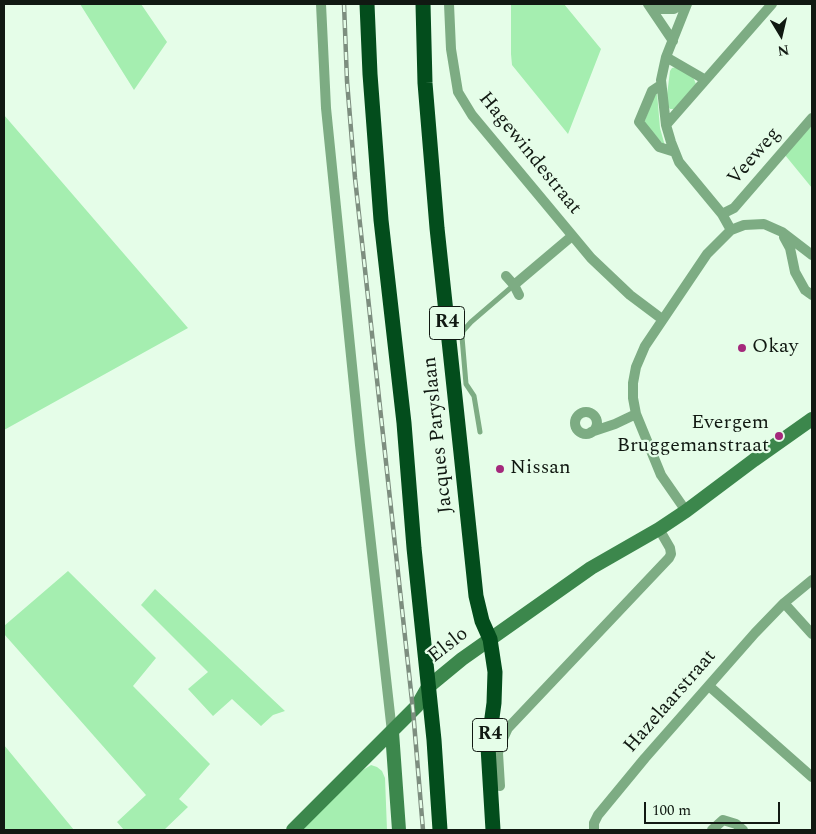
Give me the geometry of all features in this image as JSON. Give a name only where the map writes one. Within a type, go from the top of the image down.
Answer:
[{"type":"highway","name":"Jacques Paryslaan","points":[[367,4],[370,74],[381,220],[404,422],[414,548],[434,740],[440,830]]},
{"type":"highway","name":"Jacques Paryslaan","points":[[423,4],[425,83],[457,423],[476,596],[482,621],[490,639],[495,672],[494,703],[488,747],[493,830]]},
{"type":"street","points":[[321,4],[326,108],[360,444],[392,732],[399,830]]},
{"type":"street","name":"Hagewindestraat","points":[[449,4],[451,49],[458,92],[472,115],[572,236],[610,278],[662,319]]},
{"type":"street","points":[[649,4],[660,9],[674,9],[683,4]]},
{"type":"street","points":[[649,4],[673,41]]},
{"type":"street","points":[[687,4],[666,57],[661,80],[666,125],[679,162],[722,214],[731,230]]},
{"type":"street","points":[[666,125],[704,79],[772,4]]},
{"type":"street","points":[[666,57],[704,79]]},
{"type":"street","points":[[662,85],[652,92],[639,122],[659,147],[675,152]]},
{"type":"street","name":"Veeweg","points":[[722,214],[734,208],[812,118]]},
{"type":"street","points":[[686,511],[661,475],[636,414],[633,391],[636,366],[645,346],[707,254],[731,230],[744,225],[764,224],[782,232],[812,255]]},
{"type":"street","points":[[782,232],[790,248],[795,272],[806,290],[812,295]]},
{"type":"street","name":"Hagewindestraat","points":[[514,285],[572,236]]},
{"type":"street","points":[[506,276],[520,295]]},
{"type":"street","points":[[591,432],[636,414]]},
{"type":"street","name":"Elslo","points":[[293,830],[417,706],[428,688],[462,660],[591,568],[659,529],[686,511],[812,419]]},
{"type":"street","points":[[500,786],[498,753],[508,728],[669,558],[670,548],[659,529]]},
{"type":"street","name":"Hazelaarstraat","points":[[594,830],[594,823],[598,815],[628,777],[755,633],[784,603],[812,580]]},
{"type":"street","points":[[784,603],[812,634]]},
{"type":"street","points":[[709,686],[812,777]]},
{"type":"street","points":[[712,830],[723,820],[736,824],[742,830]]},
{"type":"lane","points":[[480,432],[474,396],[466,384],[463,331],[514,285]]},
{"type":"green space","points":[[80,4],[141,4],[167,42],[134,90]]},
{"type":"green space","points":[[511,4],[564,4],[601,49],[568,134],[512,65]]},
{"type":"green space","points":[[676,67],[693,77],[696,84],[674,109],[670,109],[667,95],[670,71]]},
{"type":"green space","points":[[657,93],[660,128],[665,146],[644,123],[654,96]]},
{"type":"green space","points":[[4,115],[188,328],[4,430]]},
{"type":"green space","points":[[812,125],[812,188],[785,155]]},
{"type":"green space","points":[[68,571],[156,658],[133,686],[210,764],[179,799],[188,807],[164,830],[124,830],[117,822],[146,795],[4,634],[4,626]]},
{"type":"green space","points":[[155,589],[285,711],[273,715],[261,726],[232,699],[213,716],[188,689],[208,672],[141,605]]},
{"type":"green space","points":[[4,745],[74,830],[4,830]]},
{"type":"green space","points":[[371,765],[382,771],[385,778],[387,830],[299,830],[330,799]]},
{"type":"railway","points":[[344,4],[347,81],[355,178],[413,710],[423,830]]},
{"type":"place","name":"Okay","points":[[742,348]]},
{"type":"place","name":"Evergem Bruggemanstraat","points":[[779,436]]},
{"type":"place","name":"Nissan","points":[[500,469]]}]
